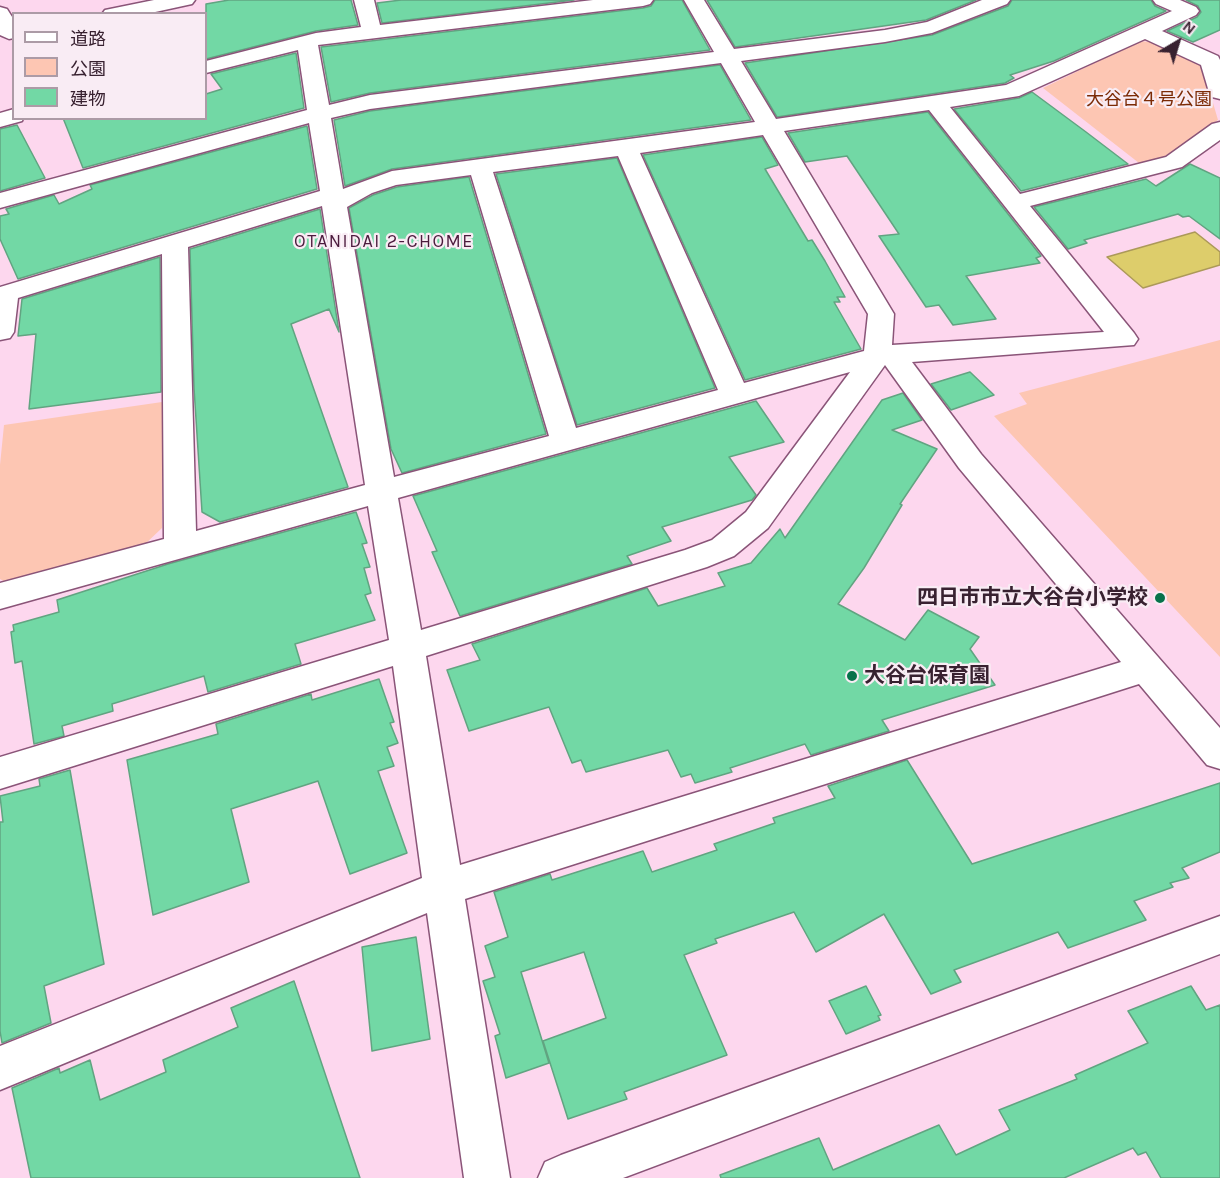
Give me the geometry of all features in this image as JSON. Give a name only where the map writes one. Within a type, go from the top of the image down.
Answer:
[{"type":"street","points":[[122,12],[185,0]]},
{"type":"street","points":[[364,0],[372,32]]},
{"type":"street","points":[[207,67],[307,41],[643,0]]},
{"type":"street","points":[[694,0],[876,301],[881,314],[884,355],[970,461],[1220,754]]},
{"type":"street","points":[[0,201],[317,114],[370,102],[917,31],[1000,0]]},
{"type":"street","points":[[0,332],[2,295],[175,242],[332,199],[392,178],[626,148],[1011,91],[1189,11],[1163,0]]},
{"type":"street","points":[[0,13],[8,34]]},
{"type":"street","points":[[1145,31],[1210,61],[1220,92]]},
{"type":"street","points":[[307,41],[379,491],[407,646],[487,1178]]},
{"type":"street","points":[[0,596],[884,355],[1125,339],[935,103]]},
{"type":"street","points":[[1016,202],[1174,162],[1220,129]]},
{"type":"street","points":[[626,148],[735,395]]},
{"type":"street","points":[[480,167],[565,441]]},
{"type":"street","points":[[175,242],[180,547]]},
{"type":"street","points":[[0,772],[696,559],[723,548],[757,520],[884,355]]},
{"type":"street","points":[[0,1068],[444,888],[1145,668]]},
{"type":"street","points":[[561,1178],[1220,935]]},
{"type":"green space","name":"大谷台４号公園","points":[[1140,41],[1159,43],[1201,62],[1218,120],[1164,157],[1139,163],[1043,88]]},
{"type":"green space","points":[[1220,340],[1220,657],[994,416],[1027,404],[1019,393]]},
{"type":"green space","points":[[162,402],[162,528],[142,547],[7,583],[0,579],[0,465],[4,425]]},
{"type":"shaded area","points":[[1195,232],[1220,252],[1220,265],[1143,288],[1107,257]]},
{"type":"building","points":[[229,0],[351,0],[358,25],[316,31],[207,59],[206,4]]},
{"type":"building","points":[[401,0],[574,0],[382,23],[377,3]]},
{"type":"building","points":[[655,0],[682,0],[710,50],[370,93],[331,102],[321,47],[643,8],[651,6]]},
{"type":"building","points":[[707,0],[976,0],[926,20],[735,47]]},
{"type":"building","points":[[1012,0],[1151,0],[1155,6],[1166,11],[1054,61],[1010,75],[1014,78],[1005,83],[777,117],[745,63],[932,35],[1008,6]]},
{"type":"building","points":[[1186,0],[1220,0],[1220,30],[1193,42],[1167,31],[1197,17],[1201,12],[1198,6]]},
{"type":"building","points":[[296,53],[304,108],[83,168],[64,120],[207,120],[207,94],[222,89],[211,74]]},
{"type":"building","points":[[720,65],[751,120],[392,169],[345,186],[334,120],[370,111]]},
{"type":"building","points":[[1032,92],[1128,164],[1021,191],[954,109],[1019,98]]},
{"type":"building","points":[[928,112],[1041,256],[1036,258],[1040,263],[966,276],[996,319],[953,325],[939,305],[926,307],[879,236],[899,234],[847,156],[805,162],[788,133]]},
{"type":"building","points":[[17,125],[45,178],[0,191],[0,129]]},
{"type":"building","points":[[307,126],[317,189],[18,279],[0,239],[0,216],[9,214],[6,209],[54,195],[59,204],[92,189],[90,185]]},
{"type":"building","points":[[762,137],[778,165],[765,169],[808,241],[812,240],[845,297],[837,297],[840,302],[834,302],[861,349],[745,380],[643,155]]},
{"type":"building","points":[[617,158],[715,388],[577,425],[496,174]]},
{"type":"building","points":[[1190,164],[1220,178],[1220,239],[1189,216],[1183,217],[1178,214],[1084,240],[1087,243],[1068,249],[1034,207],[1146,179],[1156,186]]},
{"type":"building","points":[[469,177],[546,434],[402,473],[391,449],[349,208],[373,195],[397,187]]},
{"type":"building","points":[[320,209],[339,332],[329,309],[291,324],[348,487],[220,522],[202,512],[194,388],[190,249]]},
{"type":"building","points":[[160,257],[161,392],[29,409],[36,334],[18,336],[22,299]]},
{"type":"building","points":[[970,372],[994,395],[951,410],[931,384]]},
{"type":"building","points":[[903,393],[922,420],[892,430],[937,449],[900,504],[902,505],[864,568],[838,604],[905,640],[928,610],[979,637],[970,649],[995,685],[882,720],[889,731],[811,755],[805,744],[730,768],[732,772],[695,783],[691,774],[681,777],[668,750],[586,772],[581,760],[572,763],[549,707],[469,731],[447,670],[480,660],[472,644],[647,588],[658,606],[725,586],[718,573],[751,563],[780,529],[785,538],[882,400]]},
{"type":"building","points":[[756,401],[784,442],[729,457],[756,495],[752,500],[662,527],[671,541],[627,556],[632,564],[460,616],[432,552],[437,551],[413,496]]},
{"type":"building","points":[[356,512],[367,543],[362,544],[370,567],[364,568],[371,593],[365,595],[375,620],[295,644],[301,664],[208,692],[204,676],[112,704],[113,711],[62,726],[64,736],[34,744],[22,661],[15,663],[11,632],[14,631],[13,625],[59,612],[57,600],[168,564]]},
{"type":"building","points":[[379,679],[394,722],[390,723],[398,743],[387,747],[394,766],[378,771],[407,853],[350,874],[318,781],[231,809],[249,882],[153,915],[127,760],[218,734],[216,724],[311,694],[312,700]]},
{"type":"building","points":[[907,760],[972,864],[1220,783],[1220,852],[1182,868],[1189,878],[1170,883],[1173,887],[1134,901],[1146,920],[1068,948],[1058,932],[954,970],[961,982],[931,994],[884,914],[816,952],[794,912],[715,939],[717,943],[684,955],[727,1055],[624,1092],[627,1099],[568,1119],[543,1041],[606,1018],[584,952],[521,972],[549,1063],[506,1078],[495,1036],[500,1034],[483,981],[495,977],[485,946],[508,937],[494,892],[550,874],[552,880],[643,851],[652,872],[717,850],[714,844],[775,823],[773,818],[835,798],[828,786]]},
{"type":"building","points":[[70,770],[104,964],[44,986],[51,1023],[2,1043],[0,1031],[0,822],[3,822],[0,796],[40,786],[39,779]]},
{"type":"building","points":[[416,937],[430,1039],[372,1051],[362,947]]},
{"type":"building","points":[[294,981],[360,1178],[31,1178],[12,1088],[59,1068],[60,1073],[90,1060],[100,1100],[166,1072],[163,1060],[238,1027],[231,1008]]},
{"type":"building","points":[[866,986],[881,1015],[878,1016],[880,1020],[846,1034],[829,1001]]},
{"type":"building","points":[[1191,986],[1206,1010],[1220,1005],[1220,1178],[1161,1178],[1146,1152],[1138,1155],[1133,1148],[1064,1178],[721,1178],[720,1175],[819,1138],[833,1170],[939,1125],[956,1155],[1010,1130],[999,1110],[1077,1079],[1075,1075],[1148,1043],[1128,1011]]},
{"type":"place","name":"四日市市立大谷台小学校","points":[[1160,598]]},
{"type":"place","name":"大谷台保育園","points":[[852,676]]},
{"type":"district","name":"OTANIDAI 2-CHOME","points":[[384,242]]}]
